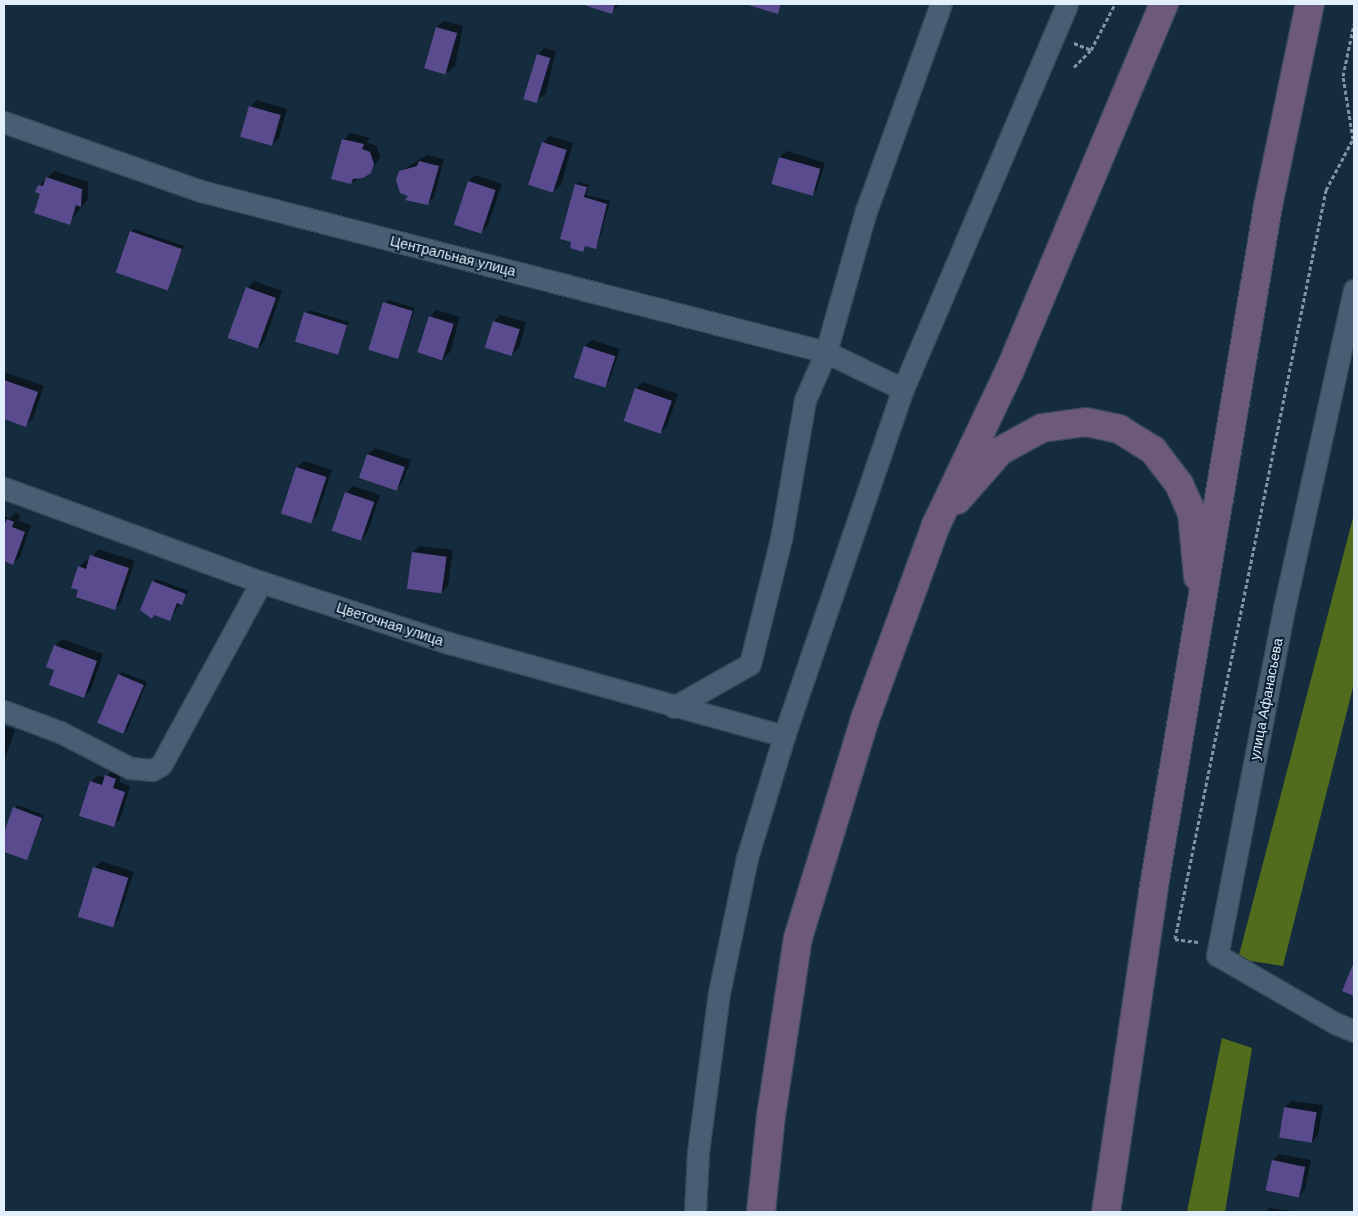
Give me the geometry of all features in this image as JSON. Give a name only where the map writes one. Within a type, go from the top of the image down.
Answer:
[{"type":"main road","points":[[761,1212],[771,1116],[798,938],[865,719],[936,525],[1010,370],[1164,4]]},
{"type":"main road","points":[[1106,1212],[1153,892],[1201,616],[1268,206],[1310,4]]},
{"type":"main road","points":[[936,525],[1000,451],[1042,428],[1086,422],[1119,429],[1153,450],[1179,484],[1192,513],[1201,616]]},
{"type":"street","points":[[674,707],[750,664],[781,539],[805,400],[826,352],[866,211],[941,4]]},
{"type":"street","points":[[695,1212],[698,1152],[719,993],[747,858],[784,736],[902,389],[1068,4]]},
{"type":"street","name":"Центральная улица","points":[[4,122],[201,192],[826,352],[902,389]]},
{"type":"street","name":"улица Афанасьева","points":[[1218,945],[1285,603],[1354,290]]},
{"type":"street","name":"Цветочная улица","points":[[4,488],[261,582],[449,644],[784,736]]},
{"type":"street","points":[[4,711],[60,732],[130,768],[152,770],[161,765],[261,582]]},
{"type":"street","points":[[1218,945],[1216,955],[1335,1023],[1354,1031]]},
{"type":"path","points":[[1074,67],[1091,50],[1115,4]]},
{"type":"path","points":[[1218,945],[1176,939],[1326,190],[1354,139],[1343,76],[1354,24]]},
{"type":"green space","points":[[1354,514],[1354,683],[1283,966],[1238,959]]},
{"type":"green space","points":[[1222,1038],[1252,1048],[1225,1212],[1187,1212]]},
{"type":"building","points":[[581,4],[615,4],[612,14]]},
{"type":"building","points":[[745,4],[781,4],[778,14]]},
{"type":"building","points":[[436,27],[457,33],[445,74],[424,68]]},
{"type":"building","points":[[537,54],[550,58],[537,103],[523,99]]},
{"type":"building","points":[[249,106],[281,115],[272,146],[240,137]]},
{"type":"building","points":[[342,139],[364,144],[362,149],[370,152],[374,164],[371,173],[363,178],[353,179],[351,184],[331,179]]},
{"type":"building","points":[[542,142],[567,150],[553,193],[528,185]]},
{"type":"building","points":[[779,157],[820,169],[813,196],[771,184]]},
{"type":"building","points":[[419,161],[439,166],[428,205],[405,200],[408,196],[400,193],[396,180],[399,171],[417,166]]},
{"type":"building","points":[[46,177],[82,189],[81,207],[76,205],[70,225],[34,213],[40,194],[35,192],[38,185],[43,186]]},
{"type":"building","points":[[468,181],[496,190],[481,234],[454,225]]},
{"type":"building","points":[[575,184],[587,187],[584,197],[607,204],[596,249],[585,246],[583,252],[570,248],[571,242],[560,239]]},
{"type":"building","points":[[130,231],[182,249],[168,291],[116,273]]},
{"type":"building","points":[[246,287],[276,298],[258,349],[228,338]]},
{"type":"building","points":[[383,302],[413,311],[398,359],[368,350]]},
{"type":"building","points":[[304,312],[347,325],[338,355],[295,342]]},
{"type":"building","points":[[429,316],[454,324],[442,360],[417,352]]},
{"type":"building","points":[[493,321],[520,329],[512,356],[485,348]]},
{"type":"building","points":[[584,346],[615,356],[605,388],[574,377]]},
{"type":"building","points":[[4,380],[38,392],[26,427],[4,419]]},
{"type":"building","points":[[635,388],[672,401],[660,434],[624,421]]},
{"type":"building","points":[[367,454],[405,467],[397,491],[359,478]]},
{"type":"building","points":[[296,467],[326,477],[311,523],[281,514]]},
{"type":"building","points":[[345,492],[374,502],[361,541],[332,531]]},
{"type":"building","points":[[7,519],[14,522],[12,527],[25,532],[13,565],[4,561],[4,525]]},
{"type":"building","points":[[412,552],[447,557],[442,594],[407,589]]},
{"type":"building","points":[[90,555],[129,568],[115,610],[76,597],[78,590],[71,588],[78,566],[86,569]]},
{"type":"building","points":[[152,581],[186,594],[182,605],[177,603],[170,621],[154,615],[152,619],[140,610]]},
{"type":"building","points":[[54,645],[97,661],[84,698],[49,685],[54,670],[46,667]]},
{"type":"building","points":[[118,674],[144,685],[123,734],[97,723]]},
{"type":"building","points":[[105,775],[116,779],[113,788],[125,792],[114,827],[79,816],[90,781],[102,785]]},
{"type":"building","points":[[13,807],[42,818],[27,860],[4,852],[4,833]]},
{"type":"building","points":[[93,867],[128,878],[113,928],[78,917]]},
{"type":"building","points":[[1354,962],[1354,996],[1342,991]]},
{"type":"building","points":[[1284,1107],[1317,1112],[1312,1143],[1279,1138]]},
{"type":"building","points":[[1272,1160],[1305,1167],[1299,1197],[1266,1190]]}]
